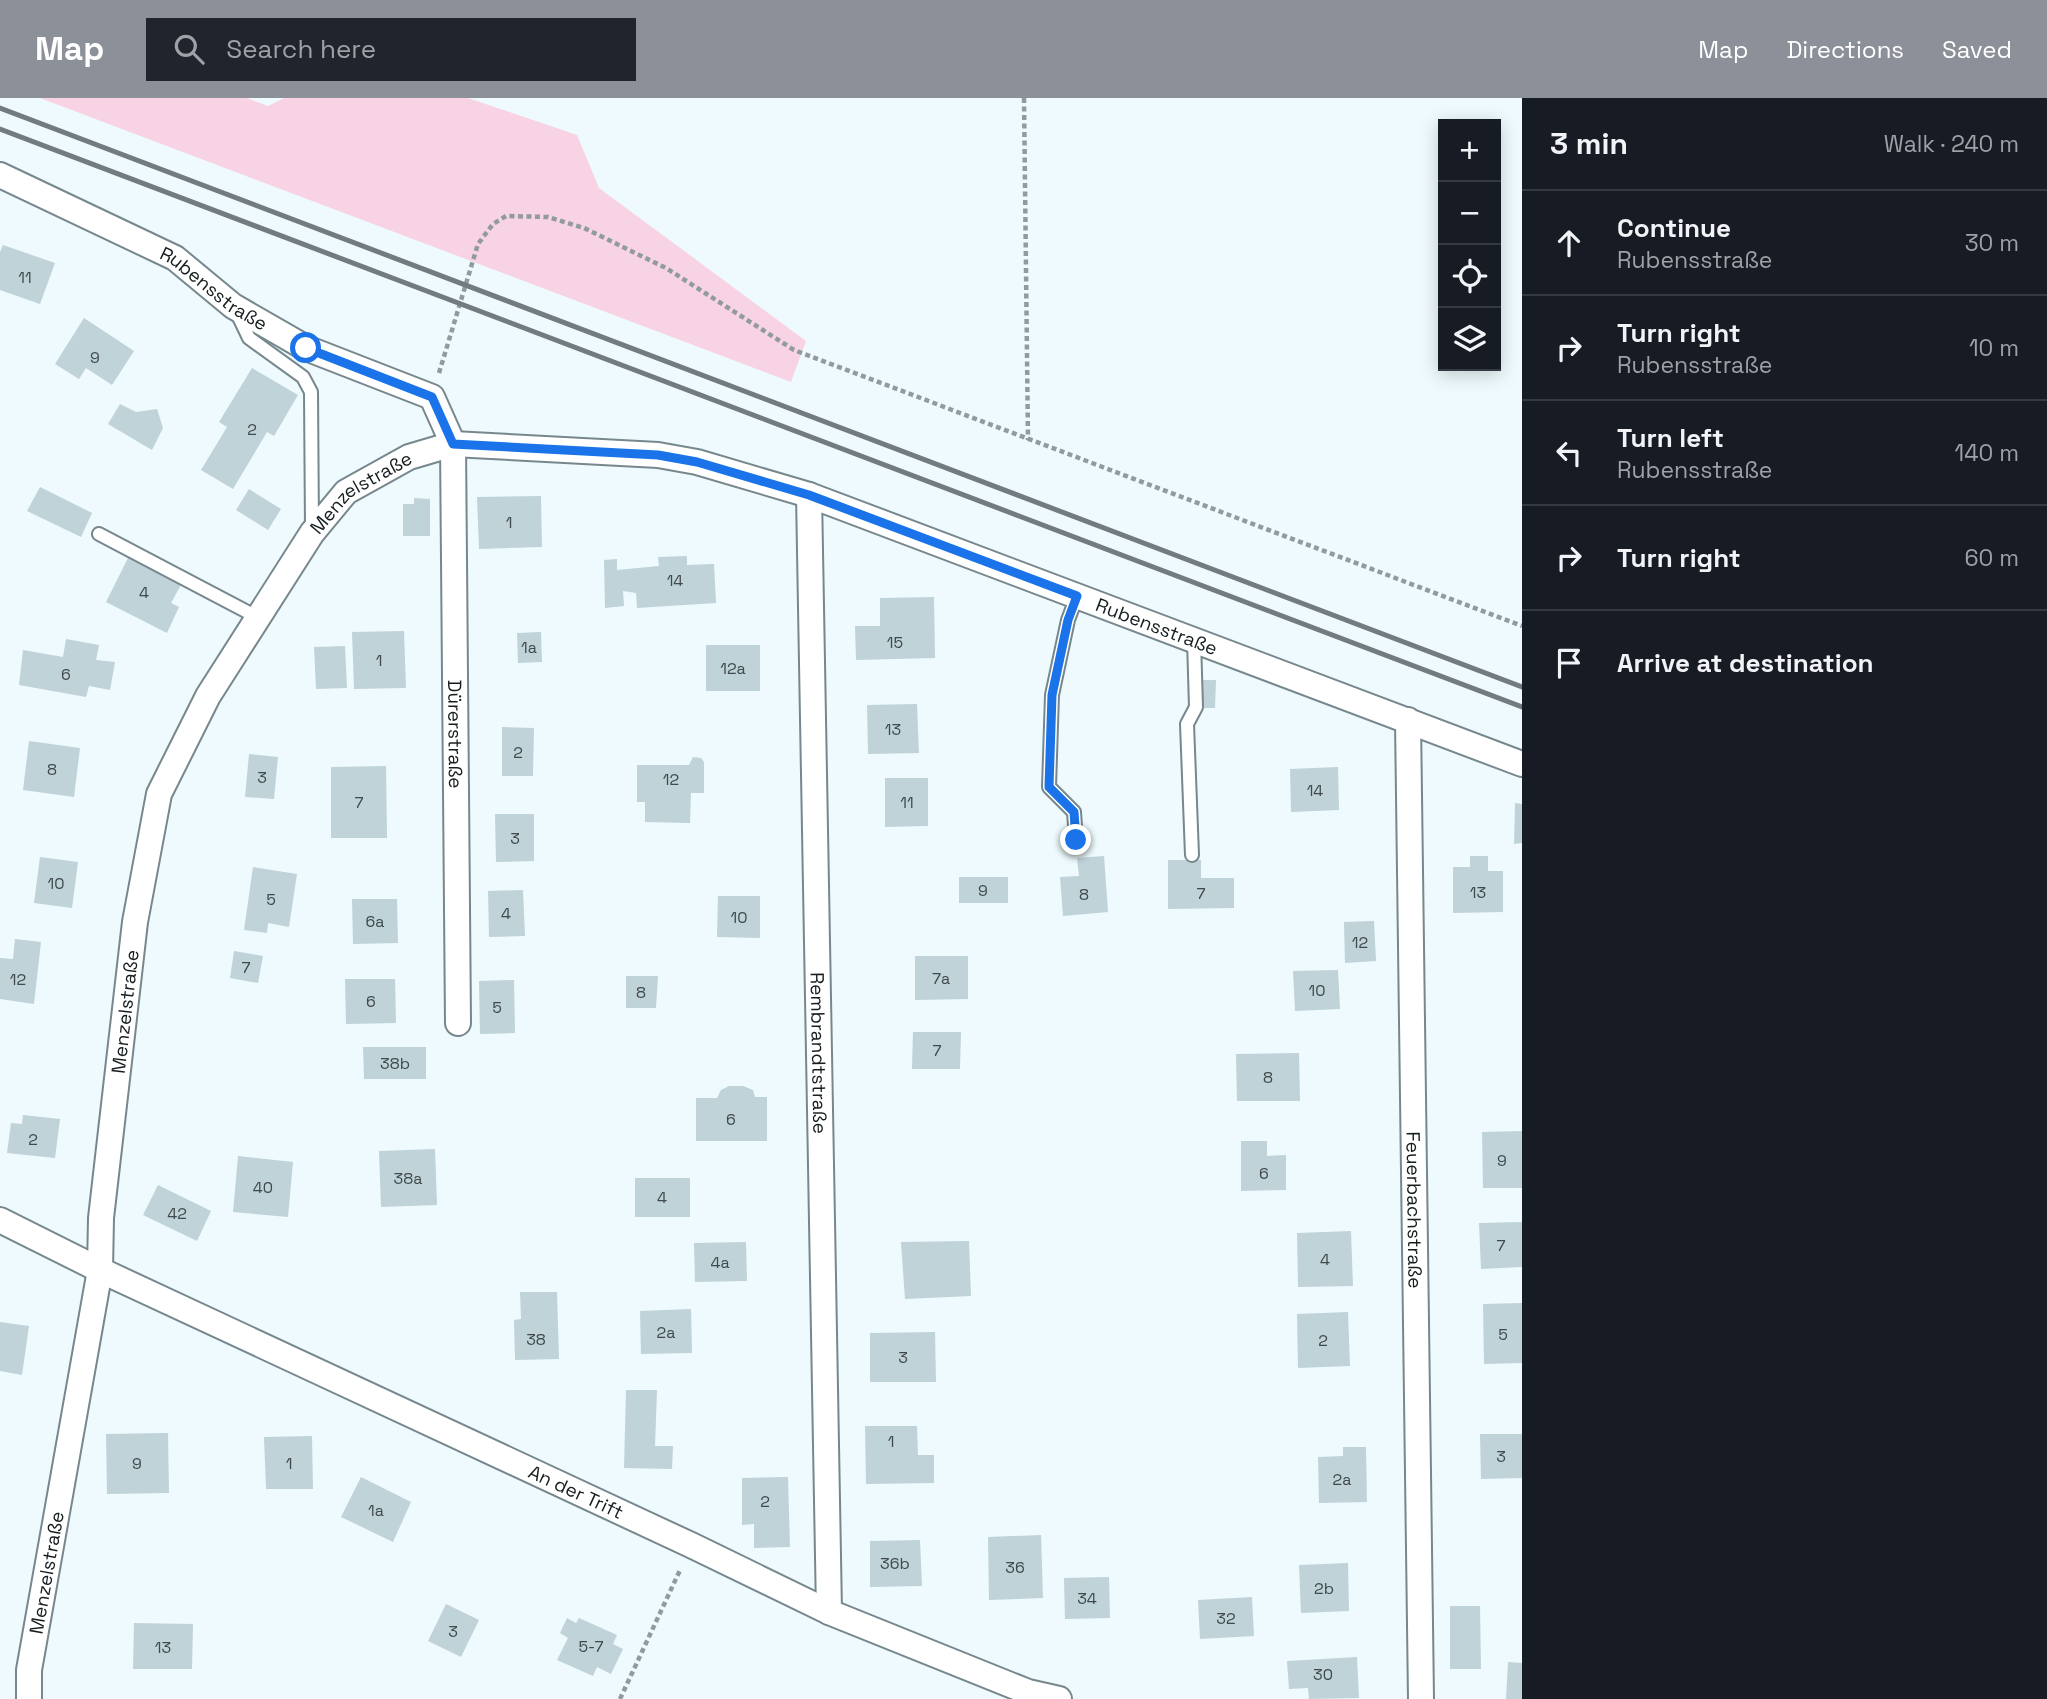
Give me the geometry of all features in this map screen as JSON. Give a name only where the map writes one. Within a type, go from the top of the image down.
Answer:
[{"type":"street","name":"Rubensstraße","points":[[0,175],[175,258],[233,306],[306,348],[432,397]]},
{"type":"street","points":[[432,397],[453,444]]},
{"type":"street","name":"Rubensstraße","points":[[453,444],[658,455],[697,462],[809,495],[1522,764]]},
{"type":"street","name":"Menzelstraße","points":[[29,1699],[29,1670],[100,1270],[101,1218],[135,922],[159,794],[208,696],[312,533],[346,492],[409,457],[453,444]]},
{"type":"street","name":"Dürerstraße","points":[[453,444],[458,1023]]},
{"type":"street","name":"Rembrandtstraße","points":[[809,495],[828,1612]]},
{"type":"street","name":"Feuerbachstraße","points":[[1408,720],[1421,1699]]},
{"type":"street","name":"An der Trift","points":[[0,1220],[100,1270],[691,1545],[828,1612],[1028,1692],[1059,1699]]},
{"type":"lane","points":[[233,306],[249,338],[303,377],[311,392],[312,533]]},
{"type":"lane","points":[[99,534],[257,617]]},
{"type":"lane","points":[[1076,840],[1074,812],[1049,787],[1052,695],[1068,620],[1077,596]]},
{"type":"lane","points":[[1192,855],[1187,724],[1196,707],[1194,640]]},
{"type":"path","points":[[1024,98],[1028,440]]},
{"type":"path","points":[[432,397],[478,244],[493,224],[506,216],[548,217],[584,228],[666,268],[794,350],[1522,626]]},
{"type":"path","points":[[620,1699],[691,1545]]},
{"type":"shaded area","points":[[40,98],[247,98],[268,106],[284,98],[468,98],[577,135],[599,188],[806,341],[791,382]]},
{"type":"building","points":[[3,245],[55,263],[40,304],[0,290],[0,252]]},
{"type":"building","points":[[84,318],[134,351],[112,385],[86,368],[79,379],[55,364]]},
{"type":"building","points":[[252,368],[298,395],[274,436],[267,432],[233,489],[201,470],[227,427],[219,422]]},
{"type":"building","points":[[120,404],[136,412],[157,409],[163,428],[152,450],[108,424]]},
{"type":"building","points":[[40,487],[92,513],[81,537],[27,511]]},
{"type":"building","points":[[249,489],[281,509],[268,530],[236,510]]},
{"type":"building","points":[[541,496],[542,547],[479,549],[477,497]]},
{"type":"building","points":[[414,498],[430,499],[430,536],[403,536],[403,504],[414,504]]},
{"type":"building","points":[[129,556],[182,583],[171,603],[179,607],[167,633],[106,602]]},
{"type":"building","points":[[687,556],[687,565],[714,564],[716,603],[637,608],[636,593],[623,591],[624,606],[605,608],[604,560],[617,559],[617,570],[659,566],[658,557]]},
{"type":"building","points":[[934,597],[935,658],[856,660],[855,626],[880,626],[880,598]]},
{"type":"building","points":[[404,631],[406,688],[354,689],[352,632]]},
{"type":"building","points":[[541,632],[542,662],[518,663],[517,633]]},
{"type":"building","points":[[66,639],[99,645],[96,660],[115,662],[110,690],[89,686],[86,697],[19,685],[23,650],[63,657]]},
{"type":"building","points":[[706,645],[760,645],[760,691],[706,691]]},
{"type":"building","points":[[345,646],[347,688],[316,689],[314,647]]},
{"type":"building","points":[[1189,680],[1216,680],[1215,708],[1188,708]]},
{"type":"building","points":[[917,704],[919,753],[868,754],[867,705]]},
{"type":"building","points":[[502,727],[534,728],[533,776],[502,776]]},
{"type":"building","points":[[29,741],[80,748],[74,797],[23,790]]},
{"type":"building","points":[[249,754],[278,757],[274,799],[245,797]]},
{"type":"building","points":[[693,757],[701,758],[704,762],[704,793],[691,793],[690,823],[645,822],[645,802],[637,802],[637,765],[689,765]]},
{"type":"building","points":[[386,766],[387,838],[331,838],[331,767]]},
{"type":"building","points":[[1338,767],[1339,810],[1291,812],[1290,769]]},
{"type":"building","points":[[885,778],[928,778],[928,826],[885,827]]},
{"type":"building","points":[[1515,803],[1522,804],[1522,843],[1514,844]]},
{"type":"building","points":[[495,814],[534,814],[534,861],[496,862]]},
{"type":"building","points":[[1104,856],[1108,912],[1063,916],[1060,877],[1079,876],[1077,858]]},
{"type":"building","points":[[1470,856],[1488,856],[1488,871],[1503,871],[1503,912],[1453,913],[1453,867],[1470,867]]},
{"type":"building","points":[[40,857],[78,862],[72,908],[34,903]]},
{"type":"building","points":[[1168,860],[1201,860],[1201,878],[1234,878],[1234,908],[1168,909]]},
{"type":"building","points":[[253,867],[297,874],[289,927],[268,923],[267,933],[244,930]]},
{"type":"building","points":[[959,877],[1008,877],[1008,903],[959,903]]},
{"type":"building","points":[[523,890],[525,936],[489,937],[488,891]]},
{"type":"building","points":[[718,896],[760,896],[760,938],[717,937]]},
{"type":"building","points":[[352,899],[397,899],[398,943],[353,944]]},
{"type":"building","points":[[1374,921],[1376,961],[1345,963],[1344,922]]},
{"type":"building","points":[[15,939],[41,942],[34,1004],[0,999],[0,958],[13,959]]},
{"type":"building","points":[[234,951],[263,956],[258,983],[230,978]]},
{"type":"building","points":[[915,956],[968,956],[968,999],[915,1000]]},
{"type":"building","points":[[1338,970],[1340,1009],[1295,1011],[1293,971]]},
{"type":"building","points":[[626,976],[658,976],[656,1008],[626,1008]]},
{"type":"building","points":[[345,979],[395,979],[396,1023],[346,1024]]},
{"type":"building","points":[[514,980],[515,1033],[480,1034],[479,981]]},
{"type":"building","points":[[913,1032],[961,1032],[960,1069],[912,1069]]},
{"type":"building","points":[[363,1047],[426,1047],[426,1079],[364,1079]]},
{"type":"building","points":[[1299,1053],[1300,1101],[1237,1101],[1236,1054]]},
{"type":"building","points":[[729,1086],[743,1086],[753,1090],[755,1097],[767,1097],[767,1141],[696,1141],[696,1098],[717,1098],[721,1090]]},
{"type":"building","points":[[23,1115],[60,1119],[55,1158],[7,1153],[11,1123],[22,1124]]},
{"type":"building","points":[[1522,1131],[1522,1188],[1483,1188],[1482,1132]]},
{"type":"building","points":[[1241,1141],[1267,1141],[1267,1156],[1286,1155],[1286,1190],[1241,1191]]},
{"type":"building","points":[[435,1149],[437,1205],[381,1207],[379,1151]]},
{"type":"building","points":[[238,1156],[293,1162],[288,1217],[233,1212]]},
{"type":"building","points":[[635,1178],[690,1178],[690,1217],[635,1217]]},
{"type":"building","points":[[158,1185],[211,1211],[197,1241],[143,1215]]},
{"type":"building","points":[[1522,1222],[1522,1267],[1481,1269],[1479,1223]]},
{"type":"building","points":[[1351,1231],[1353,1286],[1298,1287],[1297,1233]]},
{"type":"building","points":[[969,1241],[971,1296],[905,1299],[901,1242]]},
{"type":"building","points":[[746,1242],[747,1281],[695,1282],[694,1243]]},
{"type":"building","points":[[520,1292],[557,1292],[559,1359],[515,1360],[514,1320],[521,1319]]},
{"type":"building","points":[[1522,1303],[1522,1363],[1484,1364],[1483,1304]]},
{"type":"building","points":[[691,1309],[692,1353],[641,1354],[640,1311]]},
{"type":"building","points":[[1348,1312],[1350,1366],[1298,1368],[1297,1314]]},
{"type":"building","points":[[0,1322],[29,1326],[22,1375],[0,1371]]},
{"type":"building","points":[[935,1332],[936,1382],[870,1382],[870,1333]]},
{"type":"building","points":[[626,1390],[657,1390],[655,1446],[673,1446],[672,1469],[624,1468]]},
{"type":"building","points":[[865,1426],[917,1426],[918,1455],[934,1455],[934,1483],[866,1484]]},
{"type":"building","points":[[168,1433],[169,1493],[107,1494],[106,1434]]},
{"type":"building","points":[[1480,1434],[1522,1434],[1522,1478],[1481,1479]]},
{"type":"building","points":[[312,1436],[313,1489],[266,1489],[264,1437]]},
{"type":"building","points":[[1343,1447],[1366,1447],[1367,1502],[1319,1503],[1318,1457],[1343,1456]]},
{"type":"building","points":[[361,1477],[411,1502],[393,1542],[341,1517]]},
{"type":"building","points":[[788,1477],[790,1547],[754,1548],[754,1524],[742,1525],[742,1478]]},
{"type":"building","points":[[1041,1535],[1043,1598],[989,1600],[988,1537]]},
{"type":"building","points":[[920,1540],[922,1586],[870,1587],[870,1541]]},
{"type":"building","points":[[1348,1563],[1349,1611],[1301,1613],[1299,1565]]},
{"type":"building","points":[[1109,1577],[1110,1618],[1065,1619],[1064,1578]]},
{"type":"building","points":[[1252,1597],[1254,1636],[1200,1639],[1198,1600]]},
{"type":"building","points":[[446,1604],[479,1620],[461,1657],[428,1641]]},
{"type":"building","points":[[1450,1606],[1480,1606],[1481,1669],[1450,1669]]},
{"type":"building","points":[[567,1618],[576,1623],[579,1618],[617,1635],[613,1644],[623,1649],[611,1674],[597,1667],[593,1676],[557,1660],[568,1638],[560,1633]]},
{"type":"building","points":[[134,1623],[193,1624],[192,1669],[133,1669]]},
{"type":"building","points":[[1357,1657],[1359,1698],[1309,1699],[1308,1688],[1289,1689],[1287,1661]]},
{"type":"building","points":[[1508,1662],[1522,1663],[1522,1699],[1506,1699]]},
{"type":"railway","points":[[0,108],[1522,687]]},
{"type":"railway","points":[[0,129],[1522,707]]},
{"type":"route","points":[[306,348],[432,397],[453,444],[658,455],[697,462],[809,495],[1077,596],[1068,620],[1052,695],[1049,787],[1074,812],[1076,840]]}]
